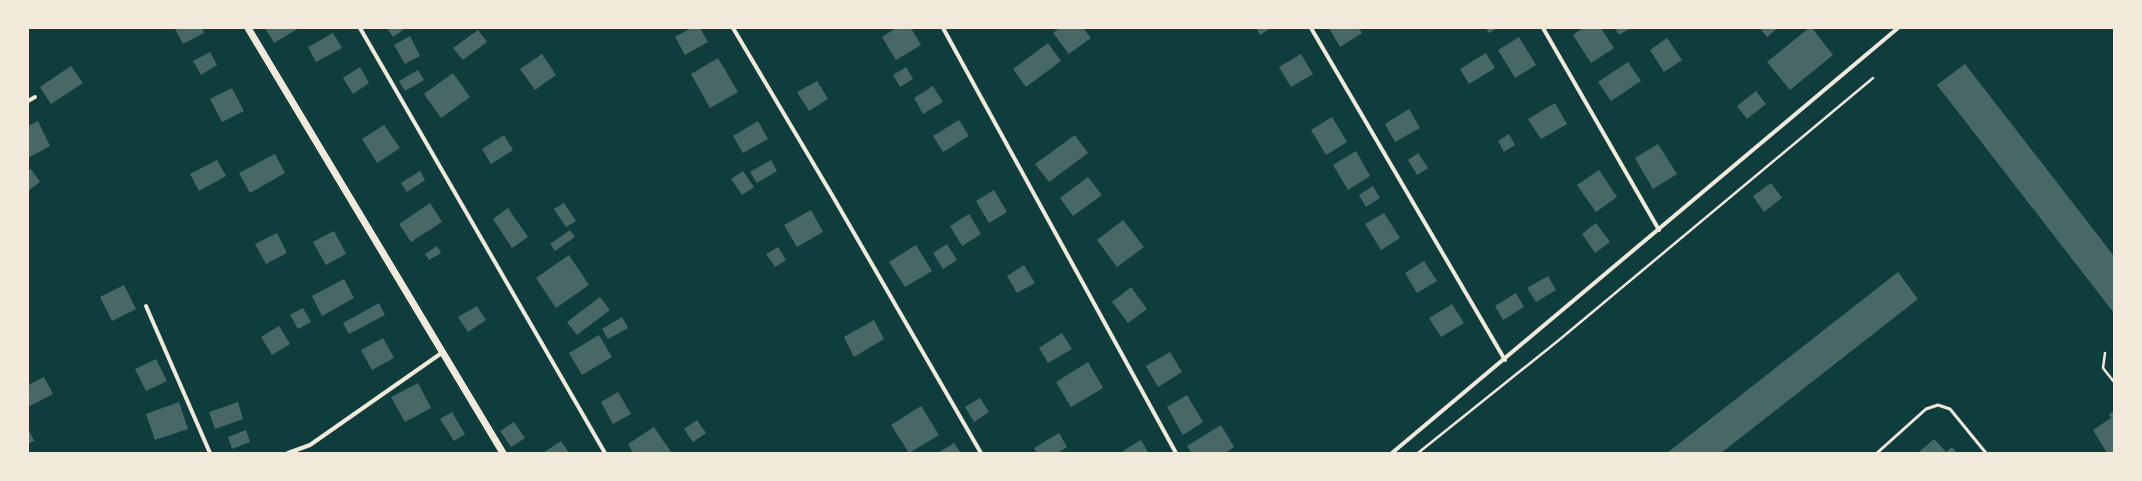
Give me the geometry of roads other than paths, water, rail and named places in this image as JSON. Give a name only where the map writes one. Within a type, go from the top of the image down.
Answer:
[{"type":"street","points":[[248,28],[503,453]]},
{"type":"street","points":[[360,28],[605,453]]},
{"type":"street","points":[[733,28],[832,195],[980,453]]},
{"type":"street","points":[[943,28],[1176,453]]},
{"type":"street","points":[[1311,28],[1505,360]]},
{"type":"street","points":[[1544,28],[1659,230]]},
{"type":"street","points":[[1392,453],[1505,360],[1898,28]]},
{"type":"street","points":[[28,101],[35,97]]},
{"type":"street","points":[[146,306],[210,453]]},
{"type":"street","points":[[288,453],[310,445],[443,352]]},
{"type":"lane","points":[[1878,453],[1926,409],[1938,405],[1950,409],[1986,453]]}]
